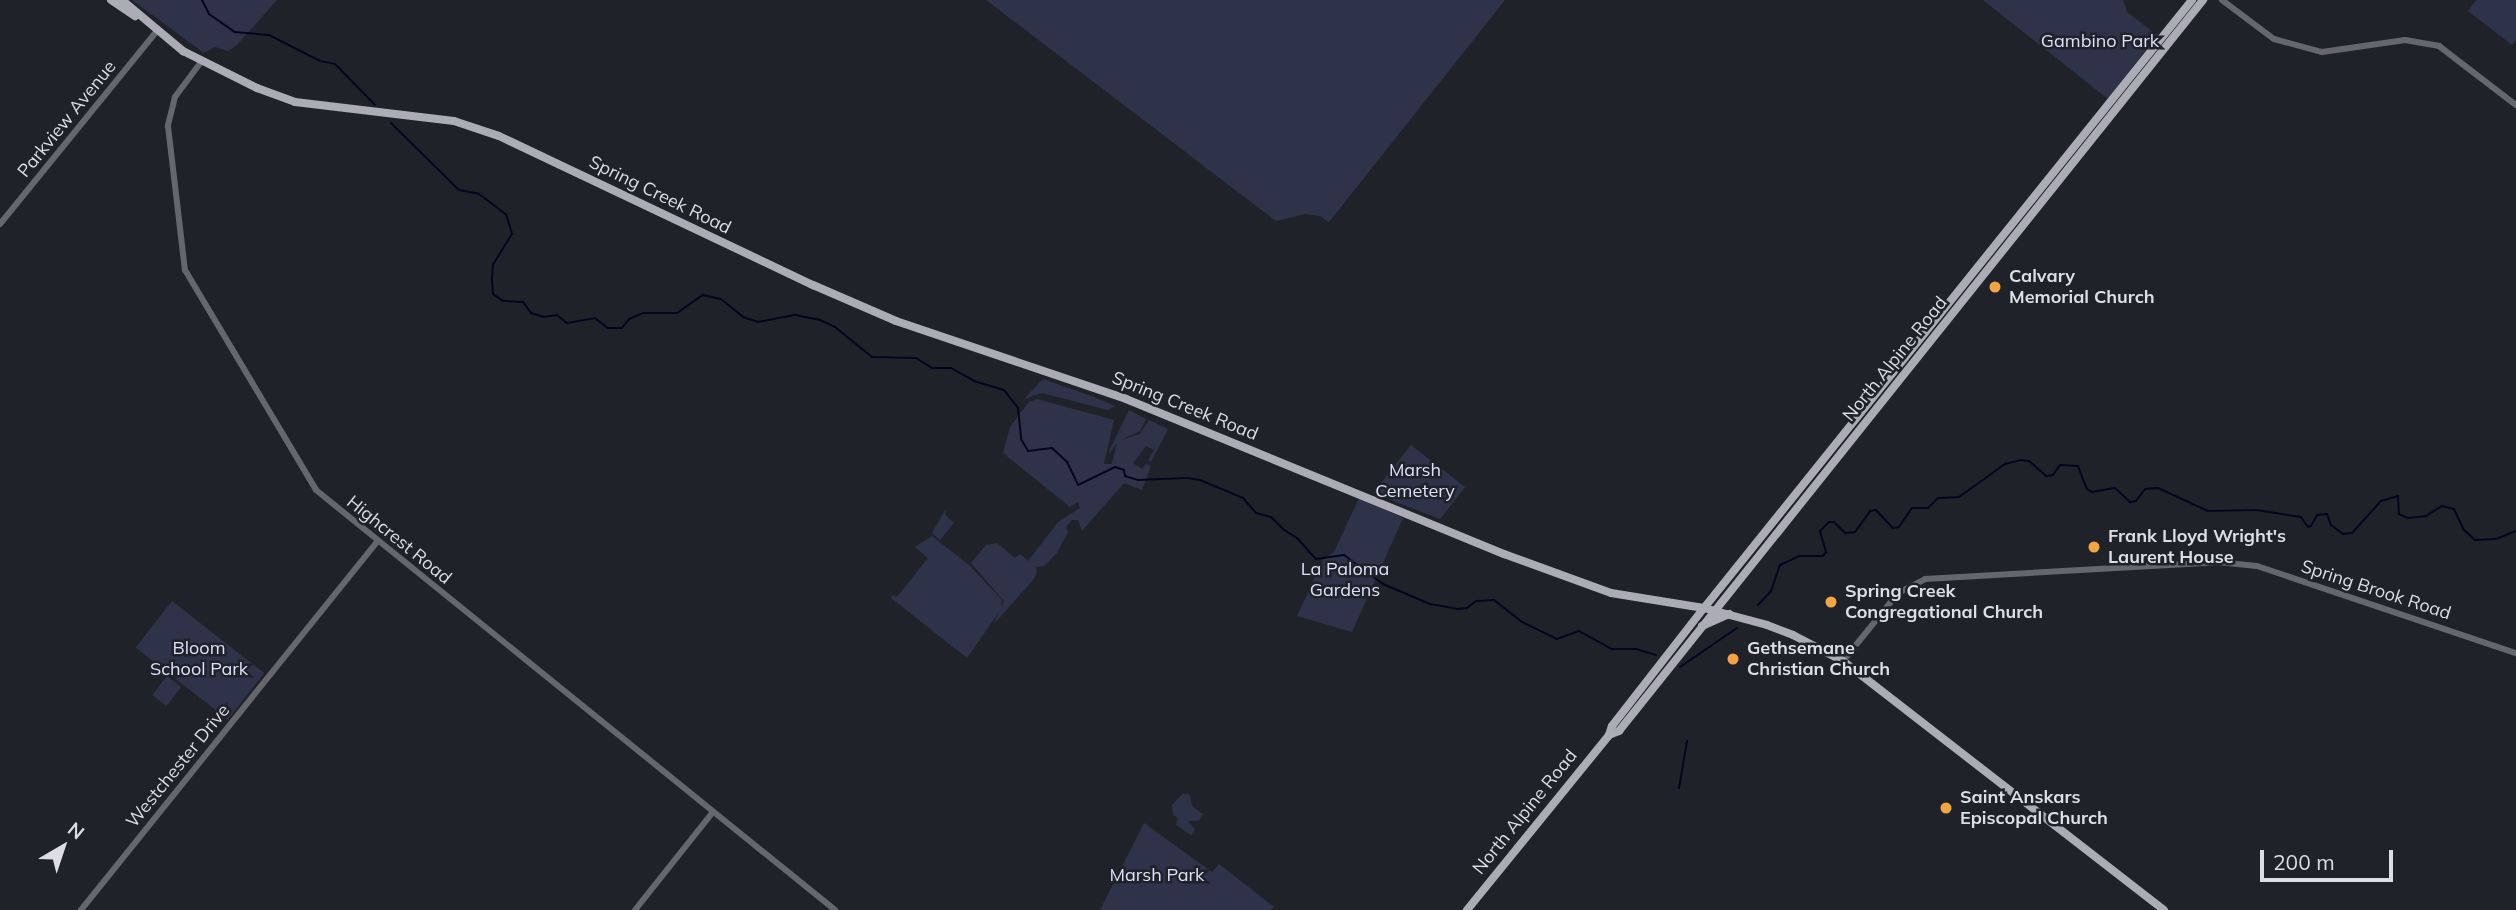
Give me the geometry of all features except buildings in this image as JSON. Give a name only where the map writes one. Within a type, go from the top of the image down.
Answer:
[{"type":"main road","name":"Spring Creek Road","points":[[111,0],[201,62],[257,88],[295,102],[358,112],[454,121],[499,136],[801,279],[896,320],[1126,399],[1504,554],[1603,591],[1709,609],[1786,632],[1843,661],[2164,910]]},
{"type":"main road","name":"North Alpine Road","points":[[1609,736],[1619,731],[1700,628],[1709,609],[2192,0]]},
{"type":"main road","name":"North Alpine Road","points":[[1467,910],[1609,736],[1612,726],[2203,0]]},
{"type":"main road","name":"Spring Creek Road","points":[[123,1],[146,23]]},
{"type":"main road","points":[[1700,628],[1729,614]]},
{"type":"street","points":[[2222,0],[2274,39],[2322,52],[2405,40],[2440,46],[2516,105]]},
{"type":"street","name":"Parkview Avenue","points":[[0,224],[157,31]]},
{"type":"street","name":"Highcrest Road","points":[[201,62],[175,97],[168,126],[185,270],[316,491],[835,910]]},
{"type":"street","name":"Westchester Drive","points":[[81,910],[378,541]]},
{"type":"street","name":"Spring Brook Road","points":[[1843,661],[1898,593],[1925,579],[1953,575],[2218,562],[2257,565],[2516,653]]},
{"type":"street","points":[[635,910],[713,811]]},
{"type":"green space","points":[[132,0],[277,0],[236,46],[228,51],[215,47],[204,53]]},
{"type":"green space","points":[[986,0],[1505,0],[1329,222],[1320,216],[1305,214],[1276,221]]},
{"type":"green space","name":"Gambino Park","points":[[1983,0],[2123,0],[2127,12],[2157,35],[2108,99]]},
{"type":"green space","points":[[2476,0],[2516,0],[2516,40],[2512,45],[2468,11]]},
{"type":"green space","points":[[1043,379],[1115,406],[1108,410],[1042,393],[1024,399]]},
{"type":"green space","points":[[1037,399],[1114,420],[1104,464],[1112,464],[1117,443],[1109,454],[1110,449],[1129,410],[1146,419],[1140,431],[1121,440],[1140,434],[1149,420],[1168,429],[1151,462],[1148,460],[1154,450],[1146,446],[1133,463],[1142,469],[1146,464],[1151,466],[1142,490],[1124,483],[1082,531],[1078,520],[1072,520],[1066,527],[1068,532],[1057,553],[1044,566],[1036,567],[1037,573],[1033,580],[993,625],[1004,601],[971,563],[986,545],[997,543],[1015,558],[1020,554],[1028,561],[1058,522],[1080,508],[1078,502],[1070,507],[1003,453],[1010,427],[1029,402]]},
{"type":"green space","name":"Marsh Cemetery","points":[[1411,445],[1465,487],[1440,519],[1373,493]]},
{"type":"green space","name":"La Paloma Gardens","points":[[1359,498],[1403,518],[1352,632],[1297,616],[1323,560],[1334,552]]},
{"type":"green space","points":[[945,510],[946,516],[954,523],[940,540],[932,533]]},
{"type":"green space","points":[[932,536],[969,565],[1002,600],[1001,609],[967,658],[891,598],[893,595],[897,597],[928,558],[915,547]]},
{"type":"green space","name":"Bloom School Park","points":[[172,601],[264,673],[228,720],[136,647]]},
{"type":"green space","points":[[167,676],[181,687],[166,706],[152,695]]},
{"type":"green space","points":[[1183,793],[1190,795],[1192,806],[1203,814],[1199,821],[1188,821],[1195,830],[1191,835],[1176,825],[1178,818],[1173,815],[1172,805]]},
{"type":"green space","name":"Marsh Park","points":[[1144,823],[1212,872],[1219,864],[1274,907],[1271,910],[1100,910]]},
{"type":"waterway","points":[[202,0],[209,14],[235,32],[269,35],[320,61],[335,64],[375,105]]},
{"type":"waterway","points":[[391,123],[459,190],[479,194],[506,214],[512,234],[493,264],[493,294],[503,301],[523,302],[531,313],[543,317],[557,315],[567,323],[595,318],[608,328],[622,328],[629,319],[643,313],[677,313],[703,295],[721,299],[743,317],[758,322],[795,315],[820,320],[835,327],[872,357],[916,358],[932,368],[951,368],[974,381],[1004,390],[1018,408],[1021,439],[1028,451],[1052,448],[1067,462],[1078,485],[1115,467],[1124,470],[1125,476],[1138,480],[1200,480],[1243,498],[1256,513],[1271,517],[1297,538],[1316,559],[1344,555],[1383,584],[1430,604],[1458,609],[1467,608],[1476,601],[1494,600],[1522,622],[1557,639],[1579,631],[1612,649],[1636,649],[1656,655]]},
{"type":"waterway","points":[[1758,605],[1771,591],[1780,565],[1799,556],[1823,556],[1826,552],[1820,531],[1829,522],[1834,522],[1845,533],[1855,532],[1870,511],[1876,510],[1893,528],[1899,527],[1912,508],[1928,508],[1938,498],[1959,497],[2005,464],[2021,460],[2029,461],[2046,476],[2053,475],[2060,465],[2078,466],[2087,489],[2092,492],[2115,488],[2130,502],[2136,501],[2145,489],[2158,488],[2208,511],[2256,510],[2301,517],[2308,527],[2317,515],[2327,514],[2331,525],[2343,534],[2352,533],[2381,501],[2398,496],[2399,514],[2408,518],[2426,516],[2442,506],[2454,509],[2464,530],[2475,540],[2496,539],[2516,531]]},
{"type":"waterway","points":[[1680,667],[1737,628]]},
{"type":"waterway","points":[[1679,788],[1687,741]]},
{"type":"place","name":"Calvary Memorial Church","points":[[1995,287]]},
{"type":"place","name":"Frank Lloyd Wright's Laurent House","points":[[2094,547]]},
{"type":"place","name":"Spring Creek Congregational Church","points":[[1831,602]]},
{"type":"place","name":"Gethsemane Christian Church","points":[[1733,659]]},
{"type":"place","name":"Saint Anskars Episcopal Church","points":[[1946,808]]}]
